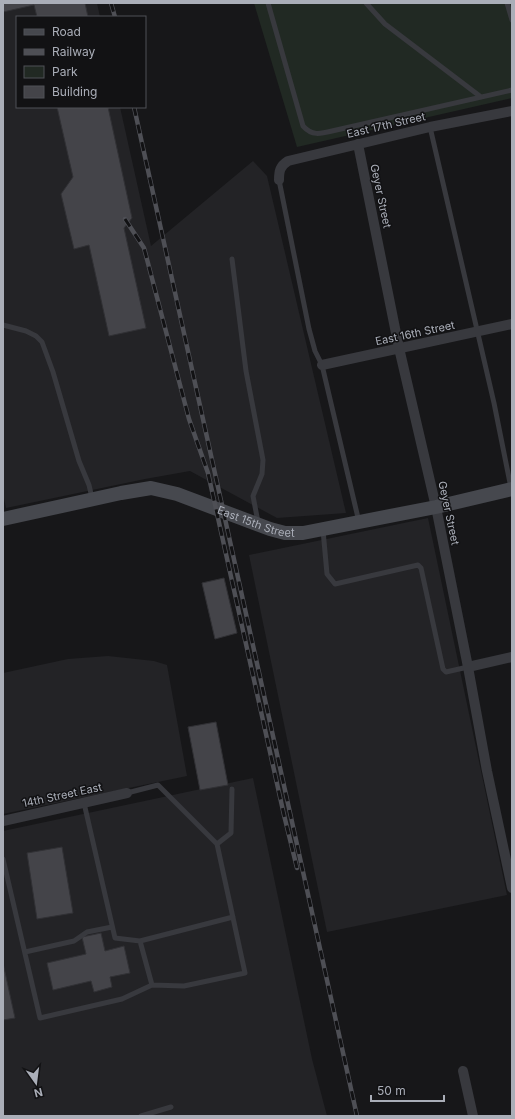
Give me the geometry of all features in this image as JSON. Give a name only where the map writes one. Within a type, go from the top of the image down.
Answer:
[{"type":"street","name":"East 17th Street","points":[[279,180],[280,168],[288,161],[430,127],[512,112]]},
{"type":"street","name":"Geyer Street","points":[[358,144],[399,348],[436,506],[468,667],[486,771],[512,888]]},
{"type":"street","name":"East 16th Street","points":[[322,365],[512,324]]},
{"type":"street","name":"East 15th Street","points":[[3,519],[151,488],[177,494],[270,529],[303,534],[512,490]]},
{"type":"street","points":[[468,667],[512,657]]},
{"type":"street","name":"14th Street East","points":[[3,821],[127,793]]},
{"type":"street","points":[[463,1071],[473,1116]]},
{"type":"lane","points":[[268,3],[303,126],[307,131],[313,134],[512,90]]},
{"type":"lane","points":[[366,3],[385,24],[481,97]]},
{"type":"lane","points":[[507,3],[512,20]]},
{"type":"lane","points":[[430,127],[494,404],[512,490]]},
{"type":"lane","points":[[279,180],[315,351],[322,365],[359,523]]},
{"type":"lane","points":[[232,259],[246,371],[263,460],[262,474],[253,496],[258,525]]},
{"type":"lane","points":[[3,325],[26,331],[36,336],[42,342],[53,372],[79,461],[89,485],[93,500]]},
{"type":"lane","points":[[323,530],[327,574],[335,584],[418,565],[421,568],[443,669],[446,672],[468,667]]},
{"type":"lane","points":[[3,859],[40,1018],[122,999],[152,985],[184,986],[245,973],[217,844],[158,785],[127,793]]},
{"type":"lane","points":[[217,844],[231,833],[232,789]]},
{"type":"lane","points":[[84,803],[114,938],[140,940],[233,917]]},
{"type":"lane","points":[[25,952],[74,941],[87,932],[112,926]]},
{"type":"lane","points":[[140,940],[152,985]]},
{"type":"lane","points":[[141,1116],[171,1107]]},
{"type":"shaded area","points":[[3,3],[97,3],[100,16],[16,16],[16,108],[120,108],[151,246],[253,161],[267,176],[346,513],[277,518],[190,471],[6,508],[3,494]]},
{"type":"shaded area","points":[[428,518],[507,895],[327,932],[249,555]]},
{"type":"shaded area","points":[[108,656],[154,661],[167,665],[187,776],[3,814],[3,673],[68,659]]},
{"type":"shaded area","points":[[253,778],[312,1059],[327,1116],[3,1116],[3,831]]},
{"type":"green space","points":[[254,3],[512,3],[512,98],[297,147]]},
{"type":"building","points":[[3,3],[85,3],[88,16],[37,16],[34,5],[3,12]]},
{"type":"building","points":[[57,108],[108,108],[132,218],[124,228],[146,328],[109,336],[89,245],[74,249],[61,194],[73,177]]},
{"type":"building","points":[[224,578],[237,633],[215,639],[202,583]]},
{"type":"building","points":[[216,722],[228,785],[200,790],[188,727]]},
{"type":"building","points":[[62,847],[73,913],[37,919],[27,853]]},
{"type":"building","points":[[101,933],[105,951],[124,946],[130,973],[110,977],[112,987],[94,992],[91,981],[53,990],[47,963],[86,954],[82,937]]},
{"type":"building","points":[[3,963],[15,1018],[3,1020]]},
{"type":"railway","points":[[111,3],[115,16]]},
{"type":"railway","points":[[134,108],[357,1116]]},
{"type":"railway","points":[[125,219],[144,248],[189,419],[208,473],[297,868]]}]
